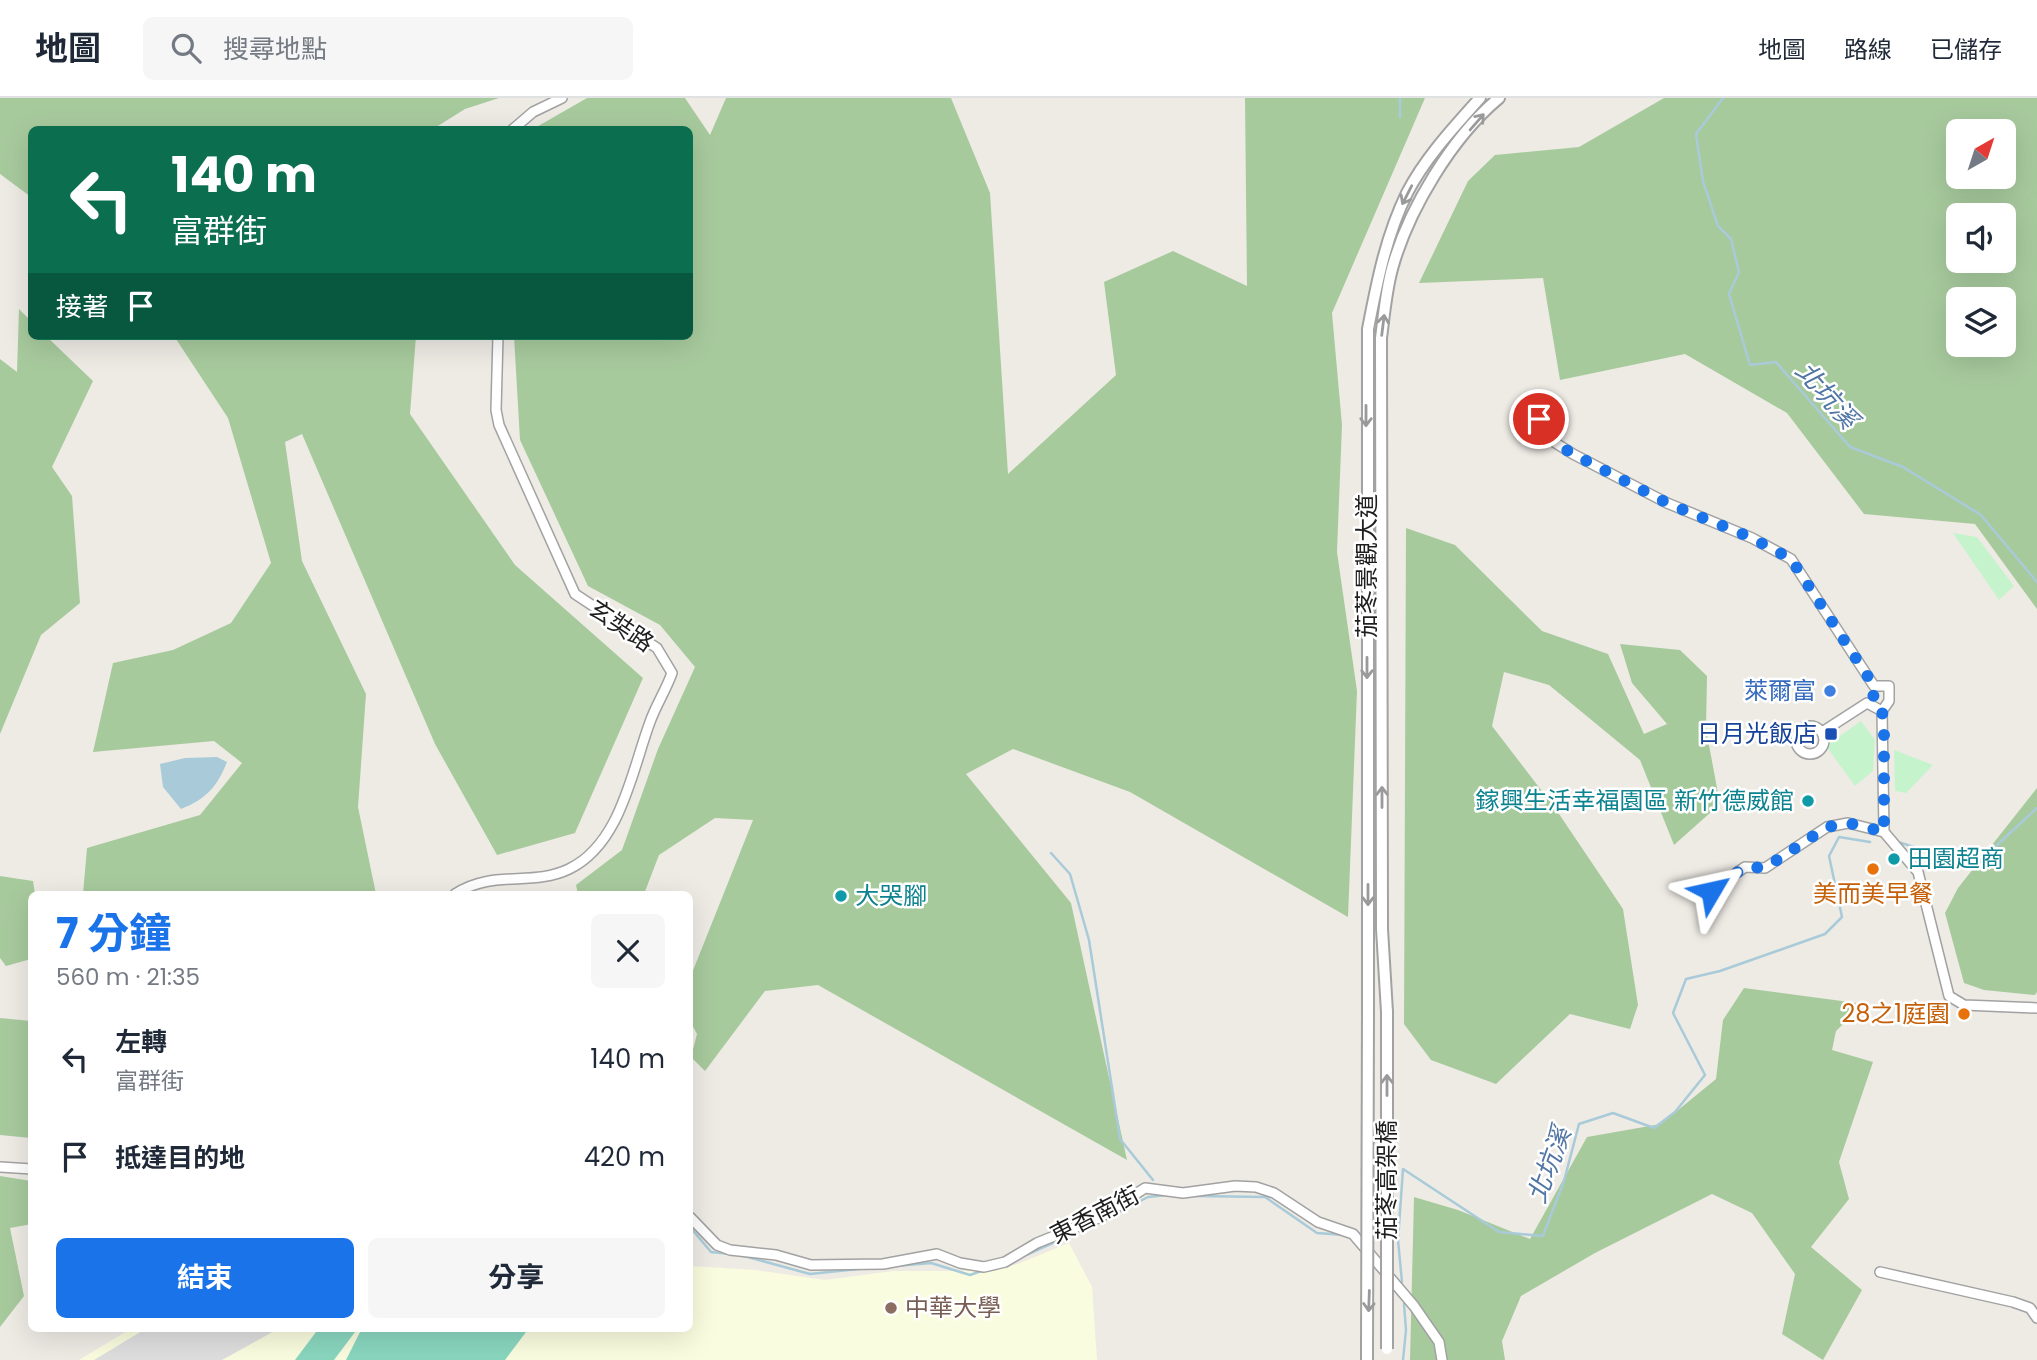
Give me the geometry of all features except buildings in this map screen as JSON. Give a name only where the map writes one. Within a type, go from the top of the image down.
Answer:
[{"type":"street","points":[[517,126],[533,112],[562,98]]},
{"type":"street","name":"茄苳景觀大道","points":[[1368,1012],[1368,329],[1380,266],[1408,191],[1444,138],[1480,98]]},
{"type":"street","name":"茄苳景觀大道","points":[[1387,1012],[1382,929],[1381,338],[1393,267],[1423,194],[1455,146],[1499,98]]},
{"type":"street","name":"玄奘路","points":[[460,891],[470,884],[490,878],[549,874],[569,869],[588,855],[622,808],[650,720],[672,673],[657,648],[648,640],[575,594],[499,425],[496,410],[498,340]]},
{"type":"street","points":[[1539,419],[1554,442],[1573,454],[1667,503],[1752,538],[1791,559],[1874,686],[1873,703],[1882,712]]},
{"type":"street","points":[[1874,686],[1889,686],[1889,701],[1882,712],[1884,832]]},
{"type":"street","points":[[1822,732],[1862,705],[1873,703]]},
{"type":"street","points":[[1711,891],[1745,867],[1765,868],[1827,827],[1848,823],[1884,832],[1918,872],[1949,996],[1964,1005],[2037,1008]]},
{"type":"street","name":"茄苳高架橋","points":[[1367,1354],[1368,1012]]},
{"type":"street","name":"茄苳高架橋","points":[[1386,1354],[1387,1012]]},
{"type":"street","points":[[0,1167],[28,1170]]},
{"type":"street","name":"東香南街","points":[[693,1220],[717,1245],[730,1250],[768,1253],[811,1265],[883,1264],[937,1254],[960,1263],[984,1267],[1006,1262],[1037,1243],[1101,1217],[1145,1188],[1184,1193],[1235,1186],[1256,1187],[1274,1193],[1318,1222],[1353,1234],[1414,1306],[1438,1342],[1444,1355],[1442,1360]]},
{"type":"street","points":[[1880,1272],[2013,1302],[2030,1308],[2037,1318]]},
{"type":"shaded area","name":"中華大學","points":[[1069,1243],[1092,1287],[1097,1360],[79,1360],[125,1332],[693,1332],[693,1266],[755,1270],[825,1280],[893,1271],[985,1271],[1018,1264]]},
{"type":"shaded area","points":[[140,1332],[273,1332],[222,1360],[94,1360]]},
{"type":"green space","points":[[0,98],[499,98],[465,109],[438,126],[28,126],[28,195],[0,174]]},
{"type":"green space","points":[[587,98],[685,98],[710,135],[726,98],[951,98],[990,193],[1008,474],[1116,375],[1104,282],[1173,251],[1247,286],[1245,98],[1425,98],[1332,313],[1342,425],[1337,552],[1357,691],[1348,917],[1130,792],[1013,749],[966,774],[1071,903],[1127,1160],[818,985],[765,991],[705,1071],[693,1059],[697,1034],[693,1027],[693,970],[753,820],[715,818],[659,855],[645,891],[577,891],[576,885],[622,850],[658,749],[695,667],[660,625],[588,586],[520,440],[514,340],[693,340],[693,126],[538,126]]},
{"type":"green space","points":[[1664,98],[2037,98],[2037,609],[1975,524],[1864,514],[1787,413],[1685,354],[1560,380],[1543,278],[1419,283],[1468,181],[1495,155],[1579,147]]},
{"type":"green space","points":[[19,309],[28,318],[28,340],[50,340],[93,381],[52,467],[72,496],[80,603],[41,635],[0,734],[0,359],[17,372]]},
{"type":"green space","points":[[177,340],[416,340],[410,414],[515,565],[643,678],[575,833],[497,855],[435,744],[302,434],[285,442],[302,561],[366,694],[358,807],[375,891],[83,891],[87,848],[200,815],[242,763],[214,741],[93,752],[113,663],[173,650],[231,623],[271,563],[228,418]]},
{"type":"green space","points":[[1406,528],[1455,545],[1542,631],[1608,654],[1644,734],[1667,724],[1632,683],[1620,644],[1680,650],[1707,676],[1706,729],[1720,804],[1674,845],[1640,760],[1549,685],[1504,672],[1492,726],[1555,808],[1623,909],[1638,1005],[1630,1029],[1570,1014],[1496,1084],[1431,1060],[1404,1024]]},
{"type":"green space","points":[[1953,533],[1977,537],[2014,586],[1999,600]]},
{"type":"green space","points":[[1861,721],[1875,740],[1873,771],[1855,786],[1826,746]]},
{"type":"green space","points":[[1894,750],[1933,765],[1906,793],[1895,791]]},
{"type":"green space","points":[[2037,788],[2037,992],[2035,995],[1984,990],[1964,983],[1945,913],[1958,888]]},
{"type":"green space","points":[[0,876],[33,881],[35,891],[28,891],[28,960],[6,966],[0,958]]},
{"type":"green space","points":[[1744,988],[1864,1004],[1836,1031],[1832,1050],[1873,1062],[1839,1162],[1849,1199],[1811,1247],[1862,1290],[1823,1360],[1782,1334],[1795,1274],[1752,1213],[1712,1194],[1595,1253],[1521,1296],[1502,1341],[1505,1360],[1410,1360],[1414,1197],[1458,1210],[1530,1239],[1587,1137],[1661,1124],[1716,1079],[1723,1020]]},
{"type":"green space","points":[[0,1018],[28,1021],[28,1138],[0,1135]]},
{"type":"green space","points":[[0,1176],[28,1181],[28,1225],[10,1228],[24,1296],[0,1327]]},
{"type":"green space","points":[[316,1332],[355,1332],[334,1360],[295,1360]]},
{"type":"green space","points":[[360,1332],[526,1332],[505,1360],[346,1360]]},
{"type":"water","points":[[217,757],[227,762],[215,785],[197,801],[181,809],[163,787],[160,764],[185,758]]},
{"type":"waterway","points":[[1400,98],[1400,117]]},
{"type":"waterway","name":"北坑溪","points":[[1723,98],[1696,134],[1703,181],[1718,226],[1731,239],[1739,272],[1729,294],[1750,365],[1776,362],[1850,447],[1903,467],[1981,515],[2037,582]]},
{"type":"waterway","name":"北坑溪","points":[[1898,842],[1946,857],[1981,860],[2037,808]]},
{"type":"waterway","name":"北坑溪","points":[[1402,1282],[1398,1240],[1403,1169],[1499,1232],[1543,1236],[1564,1181],[1579,1124],[1613,1113],[1654,1128],[1675,1112],[1705,1075],[1673,1013],[1686,979],[1720,971],[1825,934],[1842,917],[1829,856],[1839,837],[1870,842]]},
{"type":"waterway","points":[[1051,853],[1070,874],[1089,940],[1120,1139],[1153,1180]]},
{"type":"waterway","points":[[1106,1219],[1148,1197],[1167,1195]]},
{"type":"waterway","points":[[1195,1196],[1265,1197],[1317,1233],[1345,1235]]},
{"type":"waterway","points":[[1026,1255],[1084,1229]]},
{"type":"waterway","points":[[693,1231],[711,1252],[731,1254]]},
{"type":"waterway","points":[[744,1256],[810,1274],[868,1268]]},
{"type":"waterway","points":[[895,1266],[931,1263],[970,1275],[984,1270]]},
{"type":"waterway","name":"北坑溪","points":[[1403,1360],[1406,1330],[1404,1304]]},
{"type":"place","name":"萊爾富","points":[[1830,691]]},
{"type":"place","name":"日月光飯店","points":[[1831,734]]},
{"type":"place","name":"鎵興生活幸福園區 新竹德威館","points":[[1808,801]]},
{"type":"place","name":"田園超商","points":[[1894,859]]},
{"type":"place","name":"美而美早餐","points":[[1873,869]]},
{"type":"place","name":"大哭腳","points":[[841,896]]},
{"type":"place","name":"28之1庭園","points":[[1964,1014]]},
{"type":"place","name":"中華大學","points":[[891,1308]]},
{"type":"route","points":[[1539,419],[1554,442],[1573,454],[1667,503],[1752,538],[1791,559],[1874,686],[1873,703],[1882,712],[1884,721],[1884,832],[1848,823],[1827,827],[1765,868],[1745,867],[1711,891]]}]
